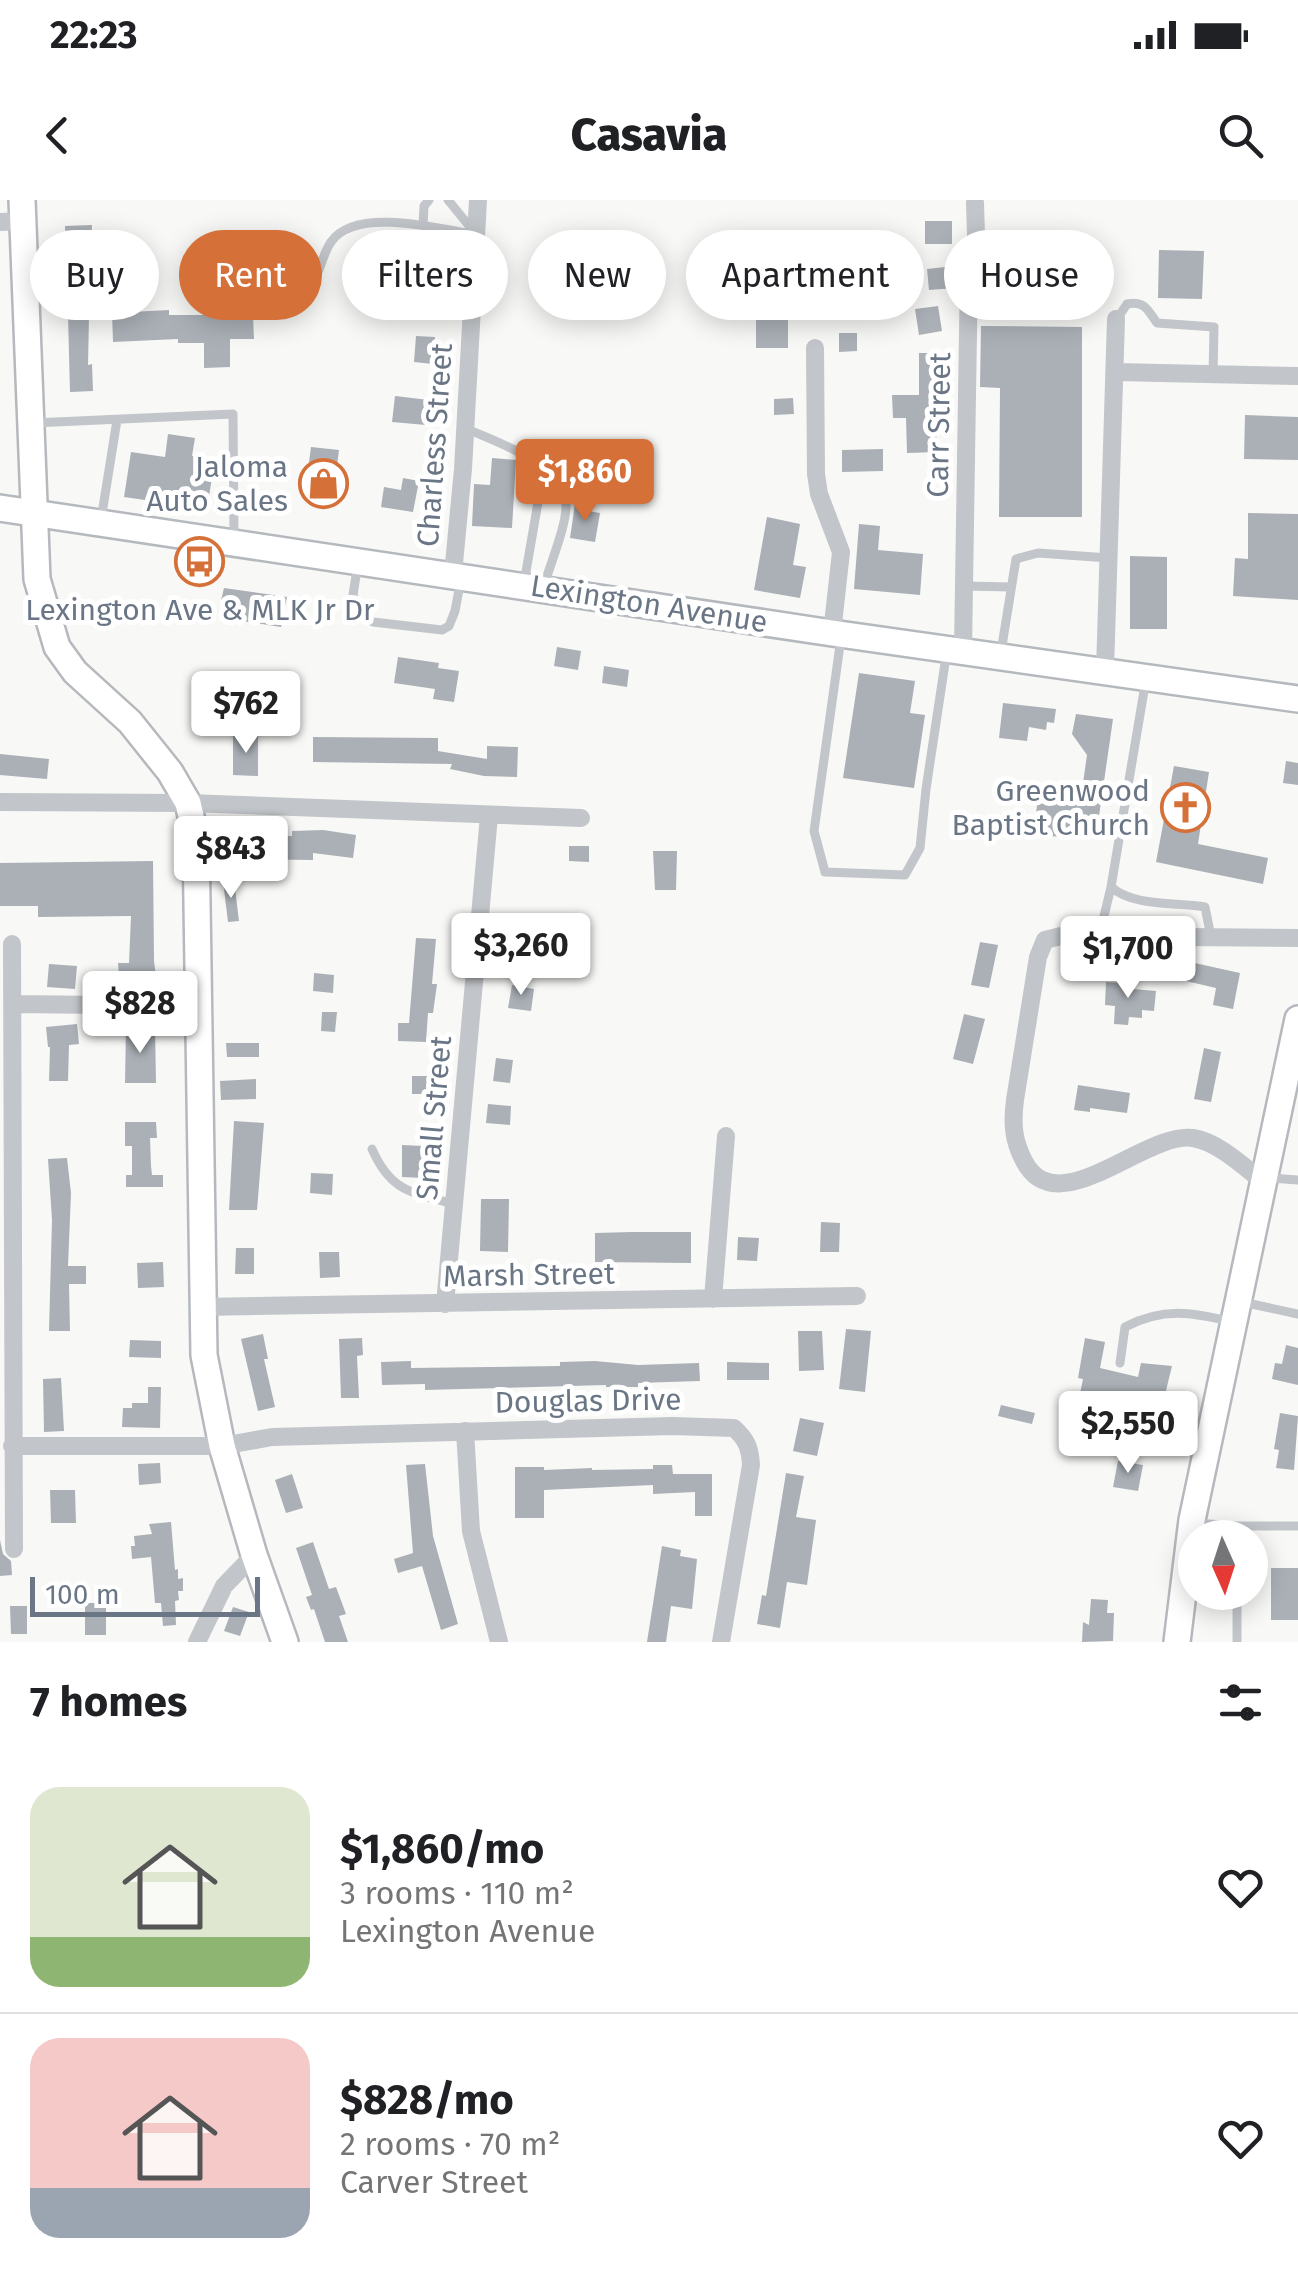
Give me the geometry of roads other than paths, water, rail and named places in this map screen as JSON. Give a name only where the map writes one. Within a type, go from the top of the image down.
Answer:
[{"type":"street","name":"Charless Street","points":[[476,230],[478,200]]},
{"type":"street","name":"Carr Street","points":[[955,648],[964,586],[969,269],[976,235],[975,203]]},
{"type":"street","points":[[15,214],[32,423],[36,580],[56,647],[74,672],[139,733],[170,772],[188,802],[196,838],[204,1355],[222,1446],[254,1556],[285,1642]]},
{"type":"street","name":"Charless Street","points":[[457,575],[472,320]]},
{"type":"street","points":[[1105,670],[1116,320]]},
{"type":"street","points":[[814,348],[817,484],[842,552],[837,633]]},
{"type":"street","points":[[1116,372],[1298,376]]},
{"type":"street","name":"Lexington Avenue","points":[[0,508],[1298,698]]},
{"type":"street","points":[[0,802],[188,802],[581,818]]},
{"type":"street","name":"Small Street","points":[[445,1304],[489,816]]},
{"type":"street","points":[[1266,1180],[1194,1138],[1151,1147],[1078,1182],[1054,1182],[1030,1172],[1016,1146],[1012,1123],[1038,956],[1044,940],[1060,936],[1298,938]]},
{"type":"street","points":[[12,944],[14,1549]]},
{"type":"street","points":[[14,1004],[198,1006]]},
{"type":"street","points":[[1193,1520],[1266,1180],[1291,1087],[1298,1019]]},
{"type":"street","points":[[713,1299],[726,1136]]},
{"type":"street","name":"Marsh Street","points":[[201,1308],[857,1296]]},
{"type":"street","name":"Douglas Drive","points":[[12,1446],[222,1446],[272,1437],[734,1428],[745,1438],[751,1465],[721,1642]]},
{"type":"street","points":[[465,1431],[471,1530],[500,1642]]},
{"type":"street","points":[[197,1642],[224,1586],[254,1556]]},
{"type":"street","points":[[1177,1642],[1181,1610]]},
{"type":"lane","points":[[423,226],[424,206],[429,200]]},
{"type":"lane","points":[[448,200],[471,230]]},
{"type":"lane","points":[[322,263],[332,240],[351,228],[376,222],[444,230]]},
{"type":"lane","points":[[1116,320],[1127,304],[1135,302],[1144,305],[1157,323],[1214,327],[1212,374]]},
{"type":"lane","points":[[32,423],[232,414],[234,542]]},
{"type":"lane","points":[[101,522],[117,420]]},
{"type":"lane","points":[[466,428],[530,457],[564,490],[567,507],[533,587]]},
{"type":"lane","points":[[533,587],[544,468]]},
{"type":"lane","points":[[1000,655],[1016,559],[1038,553],[1109,558]]},
{"type":"lane","points":[[359,560],[355,605],[362,617],[373,622],[442,630],[449,626],[455,611],[457,575]]},
{"type":"lane","points":[[964,586],[1012,586]]},
{"type":"lane","points":[[837,633],[814,832],[825,872],[906,875],[920,848],[926,789],[955,648]]},
{"type":"lane","points":[[1099,936],[1111,887],[1146,676]]},
{"type":"lane","points":[[1111,887],[1119,894],[1144,901],[1204,906],[1212,938]]},
{"type":"lane","points":[[372,1149],[382,1173],[401,1190],[454,1204]]},
{"type":"lane","points":[[1266,1180],[1298,1180]]},
{"type":"lane","points":[[1120,1363],[1125,1326],[1146,1316],[1178,1311],[1298,1314]]},
{"type":"lane","points":[[1268,1529],[1298,1526]]},
{"type":"lane","points":[[1236,1642],[1237,1610]]},
{"type":"place","name":"Jaloma Auto Sales","points":[[323,484]]},
{"type":"place","name":"Lexington Ave & MLK Jr Dr","points":[[200,561]]},
{"type":"place","name":"Greenwood Baptist Church","points":[[1185,808]]}]
